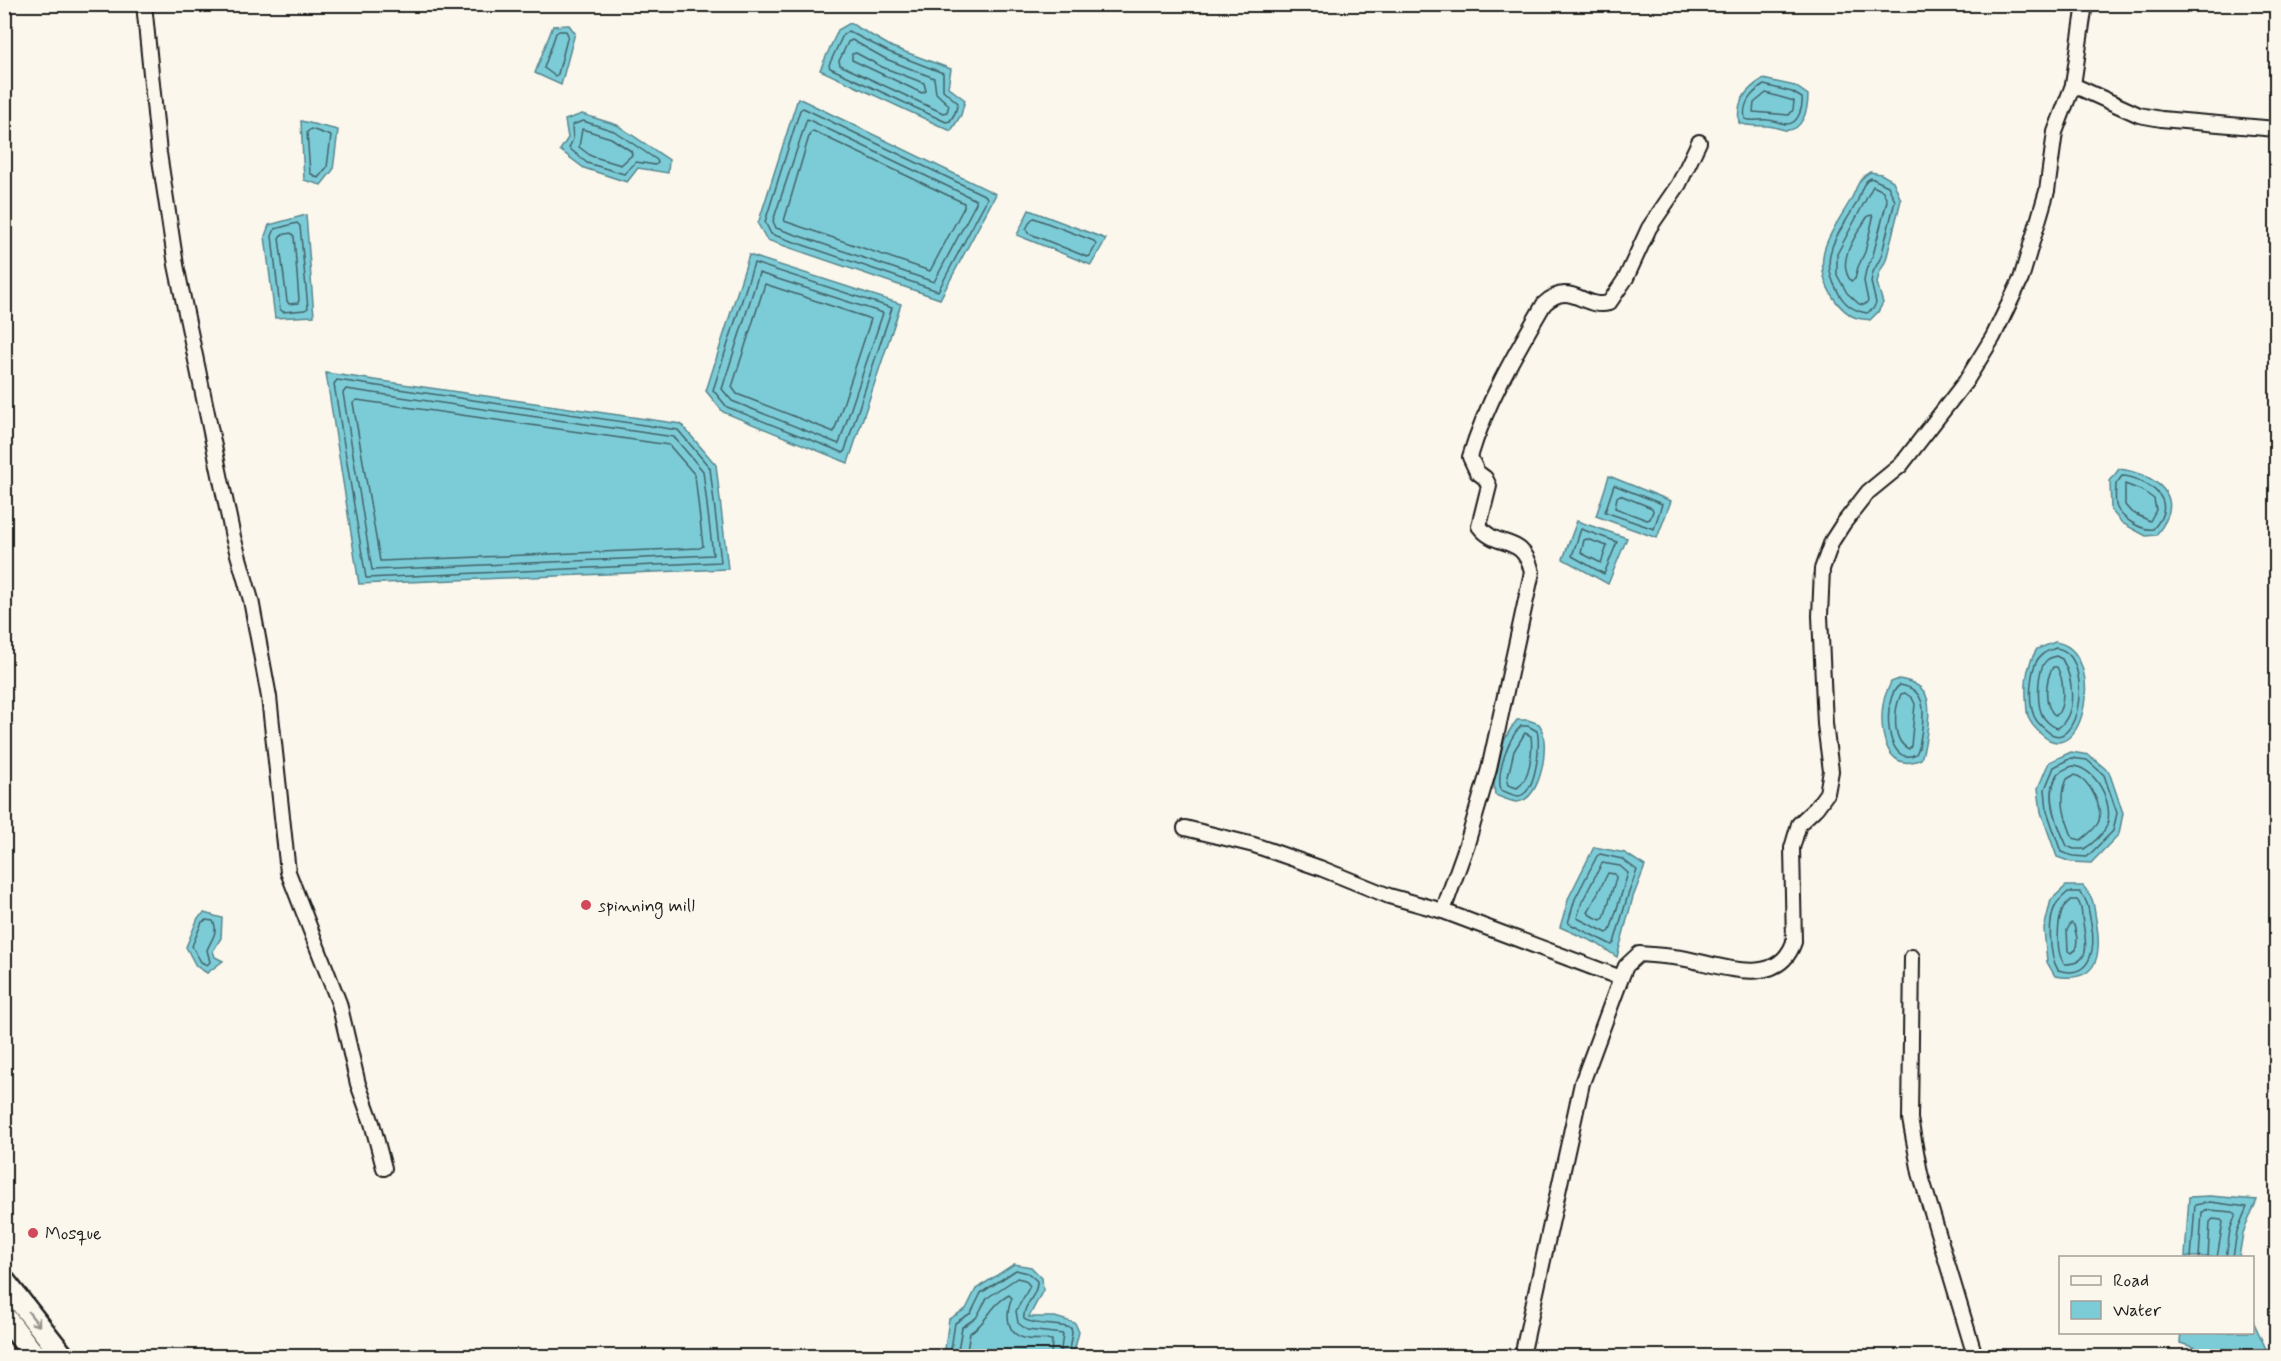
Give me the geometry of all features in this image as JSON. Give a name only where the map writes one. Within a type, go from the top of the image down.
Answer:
[{"type":"highway","points":[[4,1281],[63,1356]]},
{"type":"highway","points":[[4,1316],[35,1356]]},
{"type":"street","points":[[144,4],[159,153],[176,265],[232,537],[253,611],[269,697],[288,872],[339,1003],[358,1084],[372,1123],[384,1168]]},
{"type":"street","points":[[1522,1356],[1582,1083],[1626,966],[1639,954],[1678,957],[1746,972],[1778,965],[1790,954],[1794,942],[1792,848],[1799,824],[1816,808],[1827,793],[1832,771],[1825,724],[1820,616],[1822,569],[1832,541],[1843,524],[1868,492],[1901,465],[1966,381],[1993,337],[2021,279],[2047,191],[2055,132],[2073,85],[2085,4]]},
{"type":"street","points":[[2073,85],[2139,115],[2277,129]]},
{"type":"street","points":[[1443,911],[1467,844],[1489,769],[1532,572],[1521,548],[1486,535],[1479,526],[1489,486],[1470,457],[1477,434],[1544,304],[1558,293],[1572,294],[1603,304],[1609,303],[1616,296],[1649,228],[1679,184],[1699,142]]},
{"type":"street","points":[[1185,828],[1254,845],[1320,868],[1389,896],[1443,911],[1621,978]]},
{"type":"street","points":[[1912,957],[1910,1119],[1920,1173],[1976,1356]]},
{"type":"water","points":[[850,23],[892,47],[951,69],[948,87],[965,100],[961,115],[951,131],[820,70],[838,30]]},
{"type":"water","points":[[569,25],[575,33],[561,85],[535,73],[553,26]]},
{"type":"water","points":[[1763,79],[1795,86],[1808,95],[1805,113],[1796,127],[1785,130],[1771,126],[1739,123],[1739,109],[1743,97]]},
{"type":"water","points":[[798,98],[996,194],[940,299],[767,240],[758,224]]},
{"type":"water","points":[[582,114],[617,125],[669,160],[668,173],[638,168],[627,182],[584,168],[560,150],[568,138],[565,120]]},
{"type":"water","points":[[301,121],[338,130],[333,170],[321,185],[304,180]]},
{"type":"water","points":[[1870,172],[1881,174],[1893,181],[1901,200],[1886,260],[1877,283],[1883,303],[1870,320],[1852,316],[1838,304],[1828,288],[1823,260],[1824,251],[1832,232],[1860,181]]},
{"type":"water","points":[[1029,210],[1106,239],[1091,265],[1017,235]]},
{"type":"water","points":[[306,215],[314,316],[275,318],[265,236],[269,225]]},
{"type":"water","points":[[749,255],[901,304],[848,463],[723,412],[706,391]]},
{"type":"water","points":[[326,373],[681,424],[716,465],[728,569],[359,584]]},
{"type":"water","points":[[2119,469],[2147,477],[2163,489],[2168,496],[2170,503],[2167,518],[2156,535],[2146,536],[2122,523],[2111,510],[2110,481]]},
{"type":"water","points":[[1609,476],[1671,501],[1657,538],[1596,516]]},
{"type":"water","points":[[1577,521],[1627,538],[1608,584],[1563,559]]},
{"type":"water","points":[[2055,642],[2071,650],[2081,665],[2085,685],[2084,706],[2078,724],[2069,737],[2056,742],[2041,734],[2032,724],[2028,715],[2026,695],[2026,679],[2037,649]]},
{"type":"water","points":[[1899,679],[1909,681],[1922,689],[1926,694],[1929,708],[1921,759],[1909,762],[1899,760],[1891,754],[1883,734],[1882,710],[1885,698],[1891,682]]},
{"type":"water","points":[[1517,720],[1528,720],[1539,724],[1543,732],[1544,755],[1533,792],[1526,799],[1517,802],[1495,795],[1494,775],[1498,755],[1506,736]]},
{"type":"water","points":[[2071,752],[2089,755],[2109,772],[2123,813],[2119,834],[2091,863],[2071,862],[2057,857],[2041,812],[2038,788],[2049,762]]},
{"type":"water","points":[[1594,847],[1625,853],[1645,866],[1633,897],[1617,957],[1596,943],[1560,927],[1569,897]]},
{"type":"water","points":[[2066,886],[2083,886],[2090,895],[2098,932],[2097,955],[2094,964],[2089,971],[2070,977],[2055,976],[2047,962],[2044,929],[2051,900]]},
{"type":"water","points":[[204,913],[222,918],[221,938],[213,951],[215,957],[223,961],[207,973],[196,966],[186,947],[198,918]]},
{"type":"water","points":[[2210,1196],[2257,1200],[2243,1233],[2239,1256],[2185,1256],[2189,1197]]},
{"type":"water","points":[[1014,1264],[1031,1267],[1042,1278],[1043,1290],[1029,1317],[1055,1317],[1075,1323],[1079,1332],[1073,1356],[944,1356],[949,1319],[966,1309],[976,1289]]},
{"type":"water","points":[[2254,1323],[2268,1353],[2235,1356],[2180,1343],[2181,1334],[2254,1334]]},
{"type":"place","name":"spinning mill","points":[[586,905]]},
{"type":"place","name":"Mosque","points":[[33,1233]]}]
